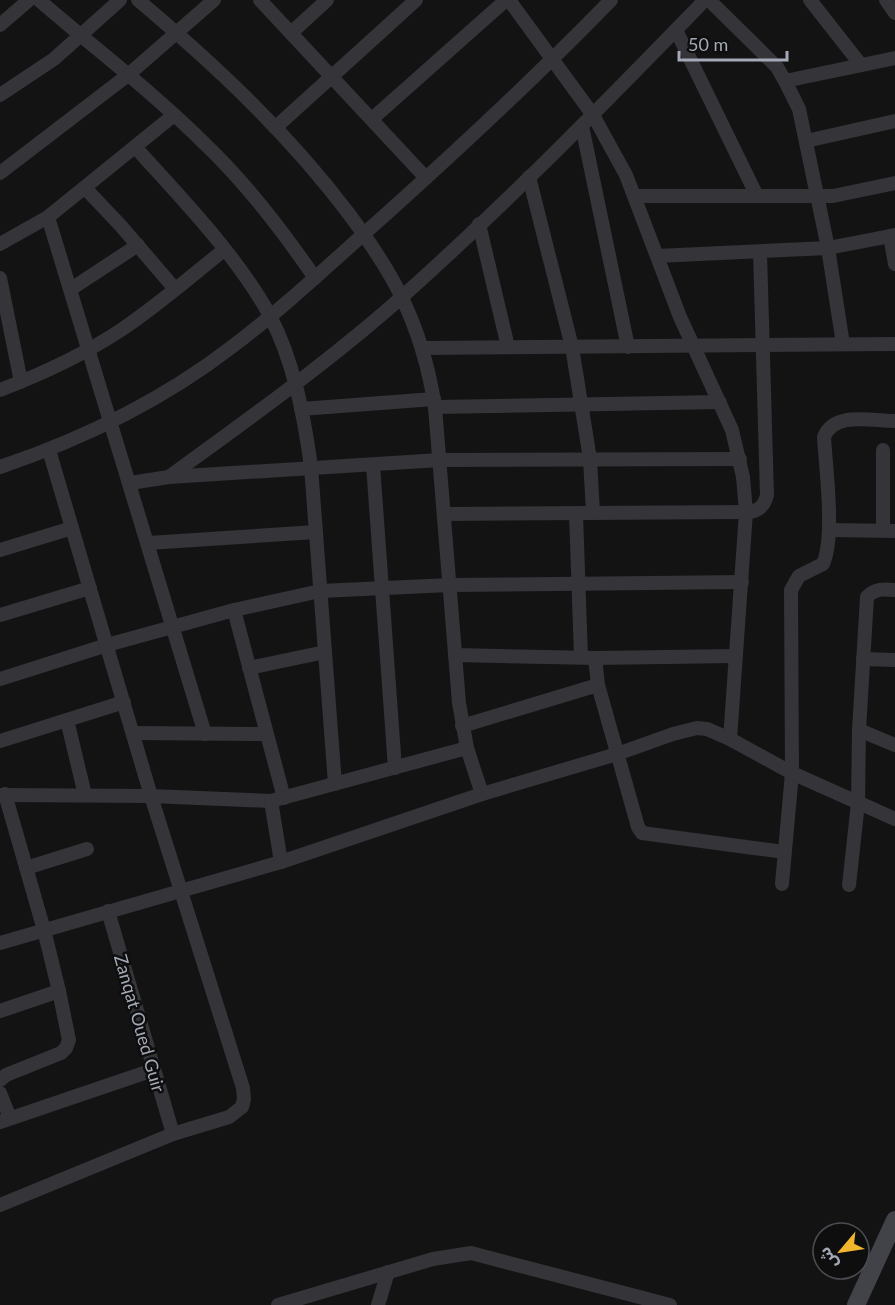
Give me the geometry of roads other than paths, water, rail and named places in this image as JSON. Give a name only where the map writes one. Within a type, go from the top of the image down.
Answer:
[{"type":"street","points":[[0,25],[29,0]]},
{"type":"street","points":[[39,0],[174,115],[236,175],[277,225],[315,278]]},
{"type":"street","points":[[0,94],[45,66],[120,0]]},
{"type":"street","points":[[138,0],[177,32],[276,127],[336,197],[364,234],[402,297],[422,348],[434,403],[462,726],[482,794]]},
{"type":"street","points":[[0,173],[128,75],[214,0]]},
{"type":"street","points":[[260,0],[426,178]]},
{"type":"street","points":[[291,33],[327,0]]},
{"type":"street","points":[[276,127],[416,0]]},
{"type":"street","points":[[372,119],[508,0],[554,59],[593,115],[616,154],[635,196],[693,346],[732,430],[740,459],[746,512],[730,739]]},
{"type":"street","points":[[0,467],[49,450],[112,421],[193,374],[231,348],[315,278],[426,178],[554,59],[611,0]]},
{"type":"street","points":[[169,477],[295,384],[402,297],[582,126],[707,0],[766,55],[785,81],[798,110],[828,248],[843,344]]},
{"type":"street","points":[[810,0],[861,65]]},
{"type":"street","points":[[886,0],[895,13]]},
{"type":"street","points":[[676,30],[756,196]]},
{"type":"street","points":[[785,81],[895,58]]},
{"type":"street","points":[[0,243],[48,217],[86,189],[174,115]]},
{"type":"street","points":[[806,141],[895,121]]},
{"type":"street","points":[[582,126],[628,346]]},
{"type":"street","points":[[135,147],[224,250],[256,293],[270,317],[295,384],[302,409],[311,467],[335,784]]},
{"type":"street","points":[[529,177],[572,347],[590,459],[593,513]]},
{"type":"street","points":[[635,196],[818,196],[848,194],[895,183]]},
{"type":"street","points":[[86,189],[174,289]]},
{"type":"street","points":[[48,217],[112,421],[205,734]]},
{"type":"street","points":[[479,224],[508,347]]},
{"type":"street","points":[[657,256],[828,248],[892,235],[895,264]]},
{"type":"street","points":[[71,289],[138,246]]},
{"type":"street","points":[[0,390],[89,349],[147,311],[224,250]]},
{"type":"street","points":[[444,514],[754,512],[761,508],[767,495],[760,252]]},
{"type":"street","points":[[0,278],[21,382]]},
{"type":"street","points":[[422,348],[895,344]]},
{"type":"street","points":[[302,409],[434,403],[720,402]]},
{"type":"street","points":[[782,884],[792,772],[791,590],[799,576],[823,564],[827,555],[829,530],[824,438],[831,426],[842,421],[895,421]]},
{"type":"street","points":[[0,1205],[172,1134],[229,1117],[242,1107],[244,1099],[243,1088],[151,796],[49,450]]},
{"type":"street","points":[[829,530],[889,531],[883,450]]},
{"type":"street","points":[[130,483],[169,477],[440,460],[740,459]]},
{"type":"street","points":[[373,465],[395,768]]},
{"type":"street","points":[[576,514],[578,584],[588,657],[638,827],[642,832],[784,852]]},
{"type":"street","points":[[0,550],[72,528]]},
{"type":"street","points":[[148,543],[316,532]]},
{"type":"street","points":[[0,679],[107,645],[234,610],[320,591],[450,585],[742,582]]},
{"type":"street","points":[[0,615],[90,588]]},
{"type":"street","points":[[849,885],[858,804],[867,597],[872,591],[880,589],[895,590]]},
{"type":"street","points":[[234,610],[266,734],[278,799],[281,862]]},
{"type":"street","points":[[249,668],[325,652]]},
{"type":"street","points":[[455,655],[736,656]]},
{"type":"street","points":[[863,659],[895,660]]},
{"type":"street","points":[[462,726],[598,685]]},
{"type":"street","points":[[0,741],[123,702]]},
{"type":"street","points":[[67,720],[85,795]]},
{"type":"street","points":[[0,943],[281,862],[482,794],[697,728],[707,729],[730,739],[858,804],[895,819]]},
{"type":"street","points":[[860,730],[895,745]]},
{"type":"street","points":[[133,733],[266,734]]},
{"type":"street","points":[[0,1080],[6,1075],[61,1053],[69,1040],[60,991],[44,930],[2,794],[278,799],[467,748]]},
{"type":"street","points":[[26,868],[87,849]]},
{"type":"street","name":"Zanqat Oued Guir","points":[[108,911],[172,1134]]},
{"type":"street","points":[[0,1011],[60,991]]},
{"type":"street","points":[[0,1093],[5,1120],[153,1070]]},
{"type":"street","points":[[856,1305],[895,1220]]},
{"type":"street","points":[[278,1305],[314,1299],[388,1272],[433,1259],[471,1253],[670,1305]]},
{"type":"street","points":[[378,1305],[388,1272]]}]
